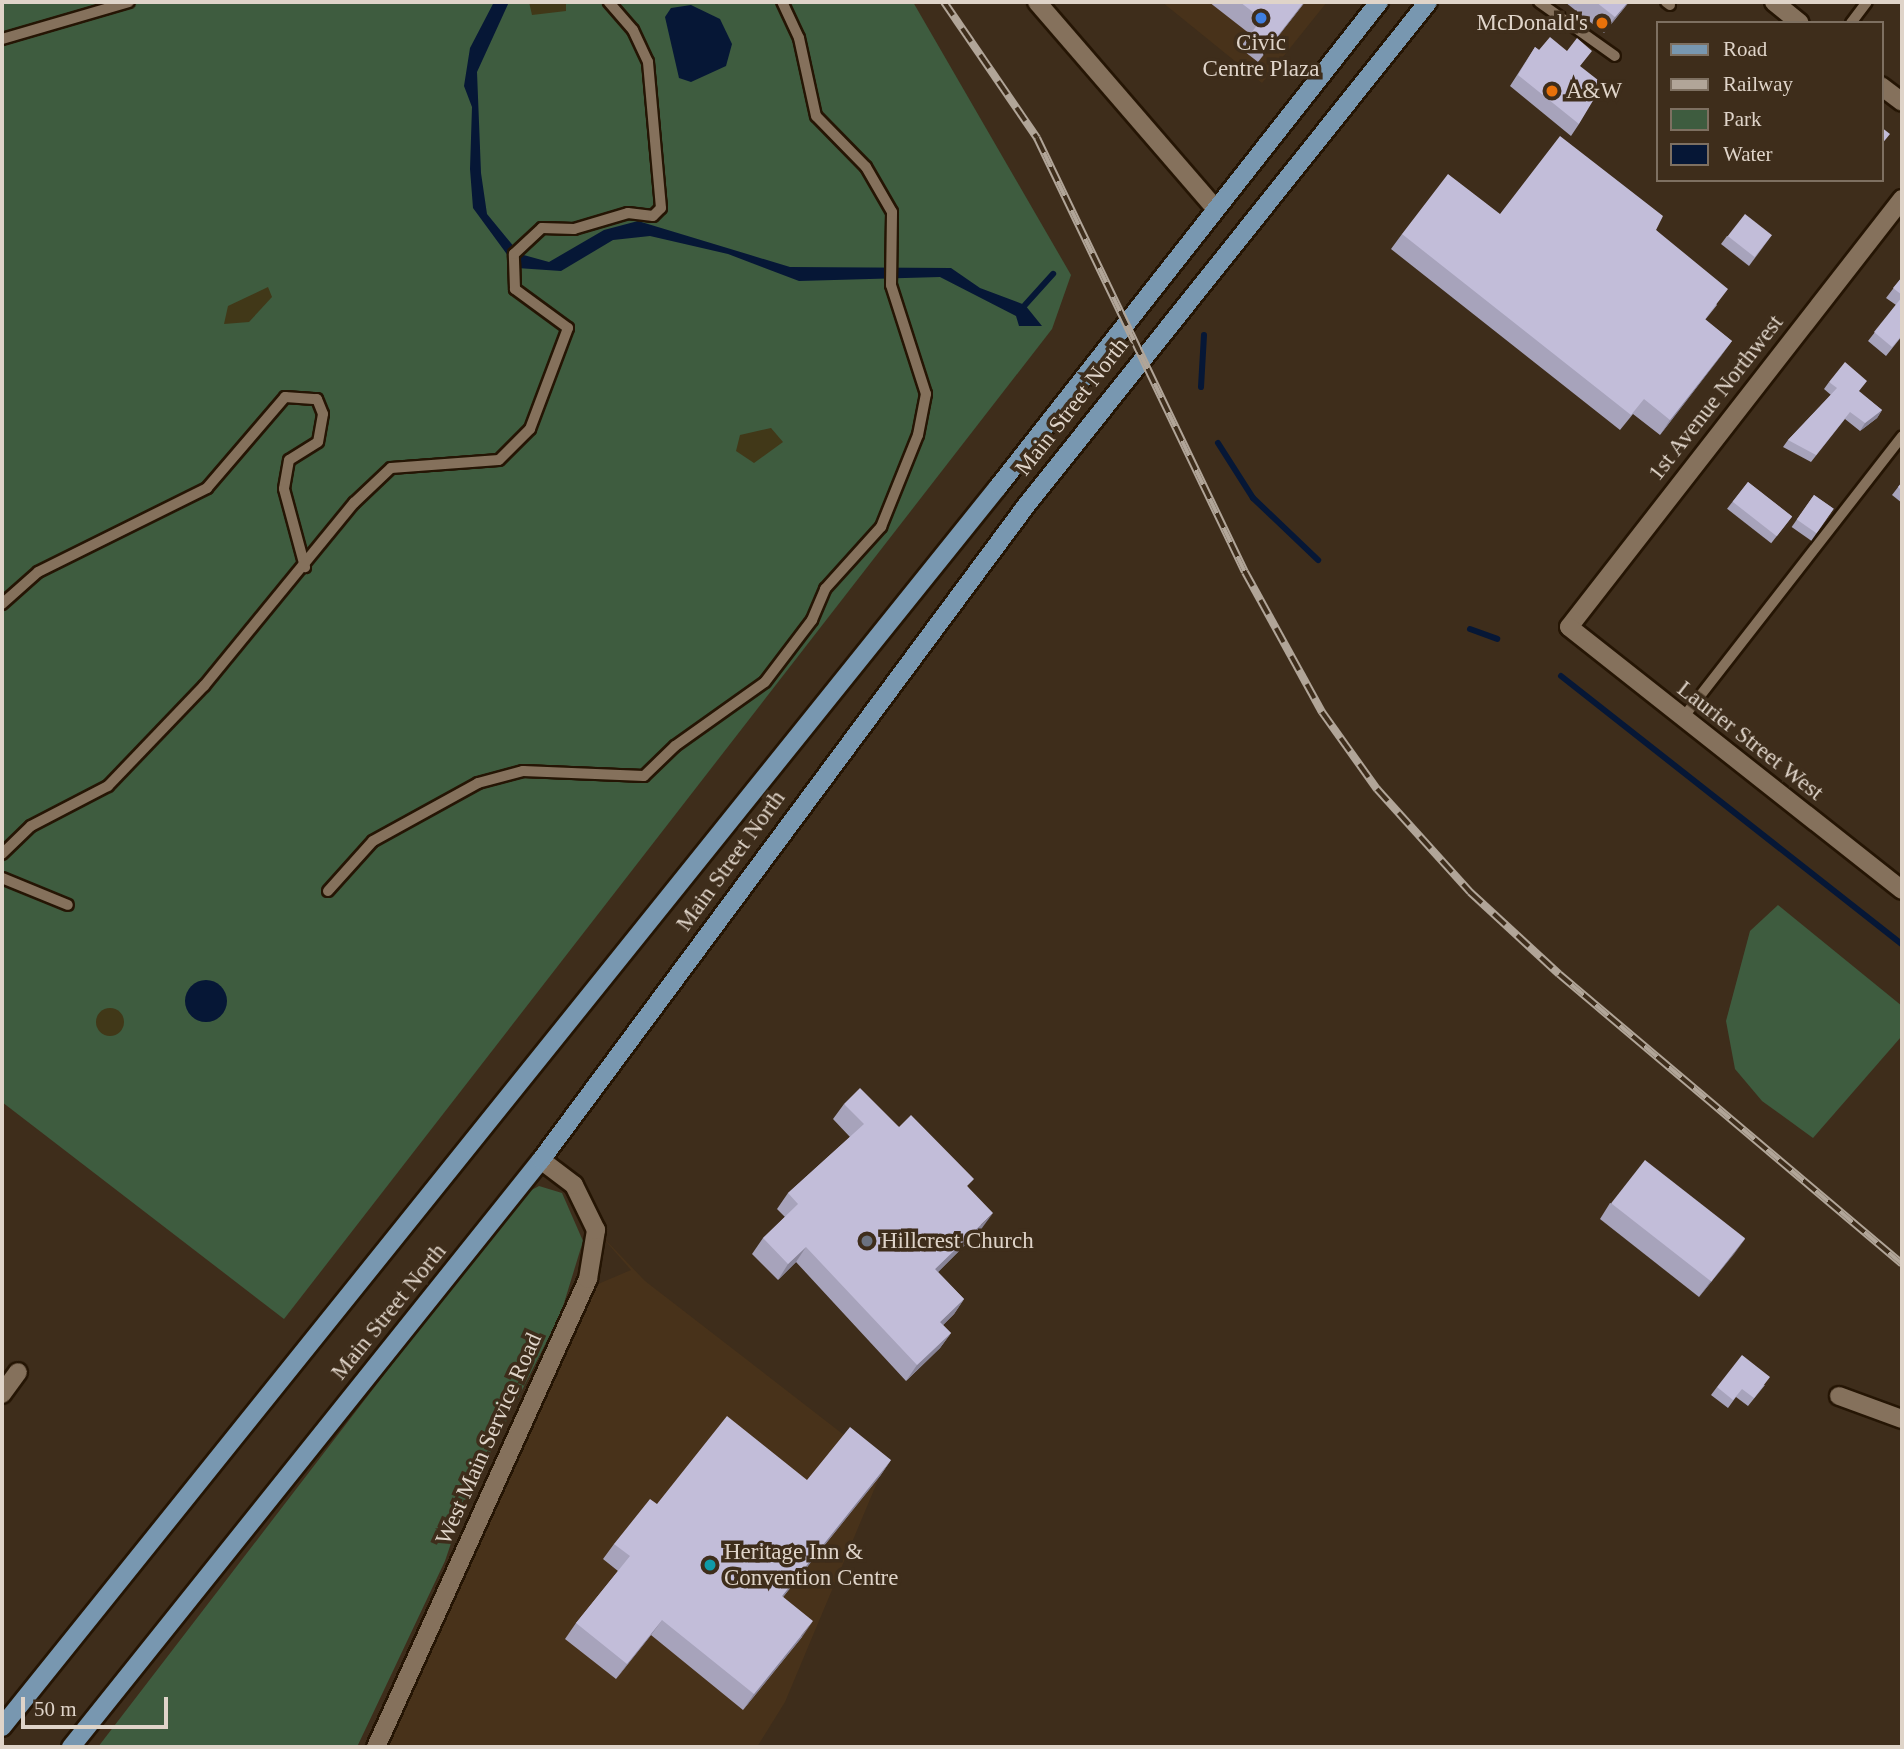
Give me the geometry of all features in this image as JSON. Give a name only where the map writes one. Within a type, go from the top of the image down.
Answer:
[{"type":"main road","name":"Main Street North","points":[[2,1727],[1379,2]]},
{"type":"main road","name":"Main Street North","points":[[71,1747],[541,1160],[1025,507],[1428,2]]},
{"type":"street","points":[[1037,2],[1215,208]]},
{"type":"street","points":[[1773,2],[1797,21]]},
{"type":"street","points":[[1883,88],[1902,102]]},
{"type":"street","name":"1st Avenue Northwest","points":[[1569,627],[1902,199]]},
{"type":"street","name":"Laurier Street West","points":[[1569,627],[1682,719],[1902,890]]},
{"type":"street","name":"West Main Service Road","points":[[376,1747],[588,1279],[596,1230],[574,1185],[541,1160]]},
{"type":"street","points":[[2,1394],[18,1372]]},
{"type":"street","points":[[1839,1396],[1902,1419]]},
{"type":"lane","points":[[2,39],[129,2]]},
{"type":"lane","points":[[2,854],[32,826],[108,786],[305,567],[354,503],[391,468],[409,462],[472,465],[499,460],[517,447],[540,415],[568,328],[515,289],[513,254],[542,229],[574,229],[628,213],[653,216],[661,208],[648,62],[633,30],[609,2]]},
{"type":"lane","points":[[328,891],[373,841],[478,783],[523,771],[644,776],[675,746],[765,682],[812,620],[825,589],[881,527],[918,435],[926,394],[891,285],[892,212],[866,167],[816,116],[799,38],[782,2]]},
{"type":"lane","points":[[1539,2],[1615,56]]},
{"type":"lane","points":[[1853,21],[1867,2]]},
{"type":"lane","points":[[2,604],[38,572],[207,488],[285,397],[317,399],[323,414],[318,442],[289,460],[284,489],[305,567]]},
{"type":"lane","points":[[1682,719],[1902,436]]},
{"type":"lane","points":[[2,878],[68,905]]},
{"type":"shaded area","name":"Civic Centre Plaza","points":[[1162,2],[1327,2],[1262,83]]},
{"type":"shaded area","points":[[596,1230],[645,1281],[884,1466],[785,1702],[757,1747],[376,1747],[584,1290],[631,1270]]},
{"type":"green space","points":[[2,2],[913,2],[1071,275],[1052,329],[284,1319],[2,1102]]},
{"type":"green space","points":[[1778,905],[1902,1006],[1901,1037],[1813,1138],[1762,1101],[1735,1069],[1726,1021],[1750,931]]},
{"type":"green space","points":[[539,1186],[562,1193],[583,1241],[561,1313],[464,1505],[445,1561],[357,1747],[98,1747],[522,1195]]},
{"type":"sand","points":[[529,2],[566,2],[566,11],[532,15]]},
{"type":"sand","points":[[268,287],[272,297],[249,322],[224,324],[228,306]]},
{"type":"sand","points":[[771,428],[783,442],[754,463],[736,451],[740,435]]},
{"type":"sand","points":[[110,1008],[120,1012],[124,1022],[120,1032],[110,1036],[100,1032],[96,1022],[100,1012]]},
{"type":"water","points":[[494,2],[509,2],[477,72],[481,173],[487,214],[520,254],[549,262],[604,230],[638,221],[790,267],[951,268],[980,288],[1025,305],[1042,326],[1019,326],[1016,316],[940,277],[799,281],[728,254],[650,236],[613,240],[561,271],[517,268],[473,208],[470,169],[472,107],[464,86],[470,48]]},
{"type":"water","points":[[691,5],[720,19],[732,44],[726,66],[691,82],[679,78],[665,17],[671,8]]},
{"type":"water","points":[[206,980],[221,986],[227,1001],[221,1016],[206,1022],[191,1016],[185,1001],[191,986]]},
{"type":"building","points":[[1240,2],[1304,2],[1269,47],[1251,33],[1262,19]]},
{"type":"building","points":[[1596,2],[1628,2],[1615,17]]},
{"type":"building","name":"A&W","points":[[1550,37],[1567,51],[1577,38],[1592,51],[1580,66],[1603,84],[1579,124],[1518,75],[1535,47],[1539,50]]},
{"type":"building","points":[[1883,129],[1890,134],[1883,143]]},
{"type":"building","points":[[1560,136],[1663,216],[1656,230],[1728,289],[1705,319],[1732,341],[1670,420],[1644,399],[1631,415],[1402,234],[1448,174],[1500,214]]},
{"type":"building","points":[[1745,214],[1772,235],[1755,257],[1728,236]]},
{"type":"building","points":[[1902,277],[1902,295],[1893,288]]},
{"type":"building","points":[[1902,297],[1902,335],[1892,347],[1874,332]]},
{"type":"building","points":[[1845,362],[1867,381],[1859,391],[1882,410],[1865,423],[1850,412],[1816,455],[1788,440],[1837,388],[1829,382]]},
{"type":"building","points":[[1748,482],[1792,516],[1777,536],[1733,502]]},
{"type":"building","points":[[1814,495],[1834,509],[1816,533],[1797,520]]},
{"type":"building","name":"Hillcrest Church","points":[[860,1088],[899,1127],[911,1115],[974,1179],[967,1186],[993,1213],[935,1269],[964,1299],[940,1322],[951,1333],[917,1365],[806,1247],[788,1264],[763,1238],[798,1204],[788,1193],[864,1124],[844,1104]]},
{"type":"building","points":[[1645,1160],[1745,1238],[1711,1282],[1611,1203]]},
{"type":"building","points":[[1742,1355],[1770,1377],[1754,1398],[1742,1389],[1733,1400],[1717,1387]]},
{"type":"building","name":"Heritage Inn & Convention Centre","points":[[727,1416],[807,1480],[850,1427],[891,1460],[782,1596],[813,1621],[754,1694],[662,1620],[627,1664],[576,1623],[630,1556],[614,1544],[650,1499],[657,1504]]},
{"type":"waterway","points":[[1025,305],[1053,274]]},
{"type":"waterway","points":[[1201,387],[1204,335]]},
{"type":"waterway","points":[[1218,443],[1253,498],[1318,560]]},
{"type":"waterway","points":[[1470,629],[1497,639]]},
{"type":"waterway","points":[[1561,676],[1902,944]]},
{"type":"railway","points":[[944,2],[1037,138],[1245,572],[1322,712],[1377,789],[1470,892],[1559,974],[1902,1264]]},
{"type":"place","name":"Civic Centre Plaza","points":[[1261,18]]},
{"type":"place","name":"McDonald's","points":[[1602,23]]},
{"type":"place","name":"A&W","points":[[1552,91]]},
{"type":"place","name":"Hillcrest Church","points":[[867,1241]]},
{"type":"place","name":"Heritage Inn & Convention Centre","points":[[710,1565]]}]
